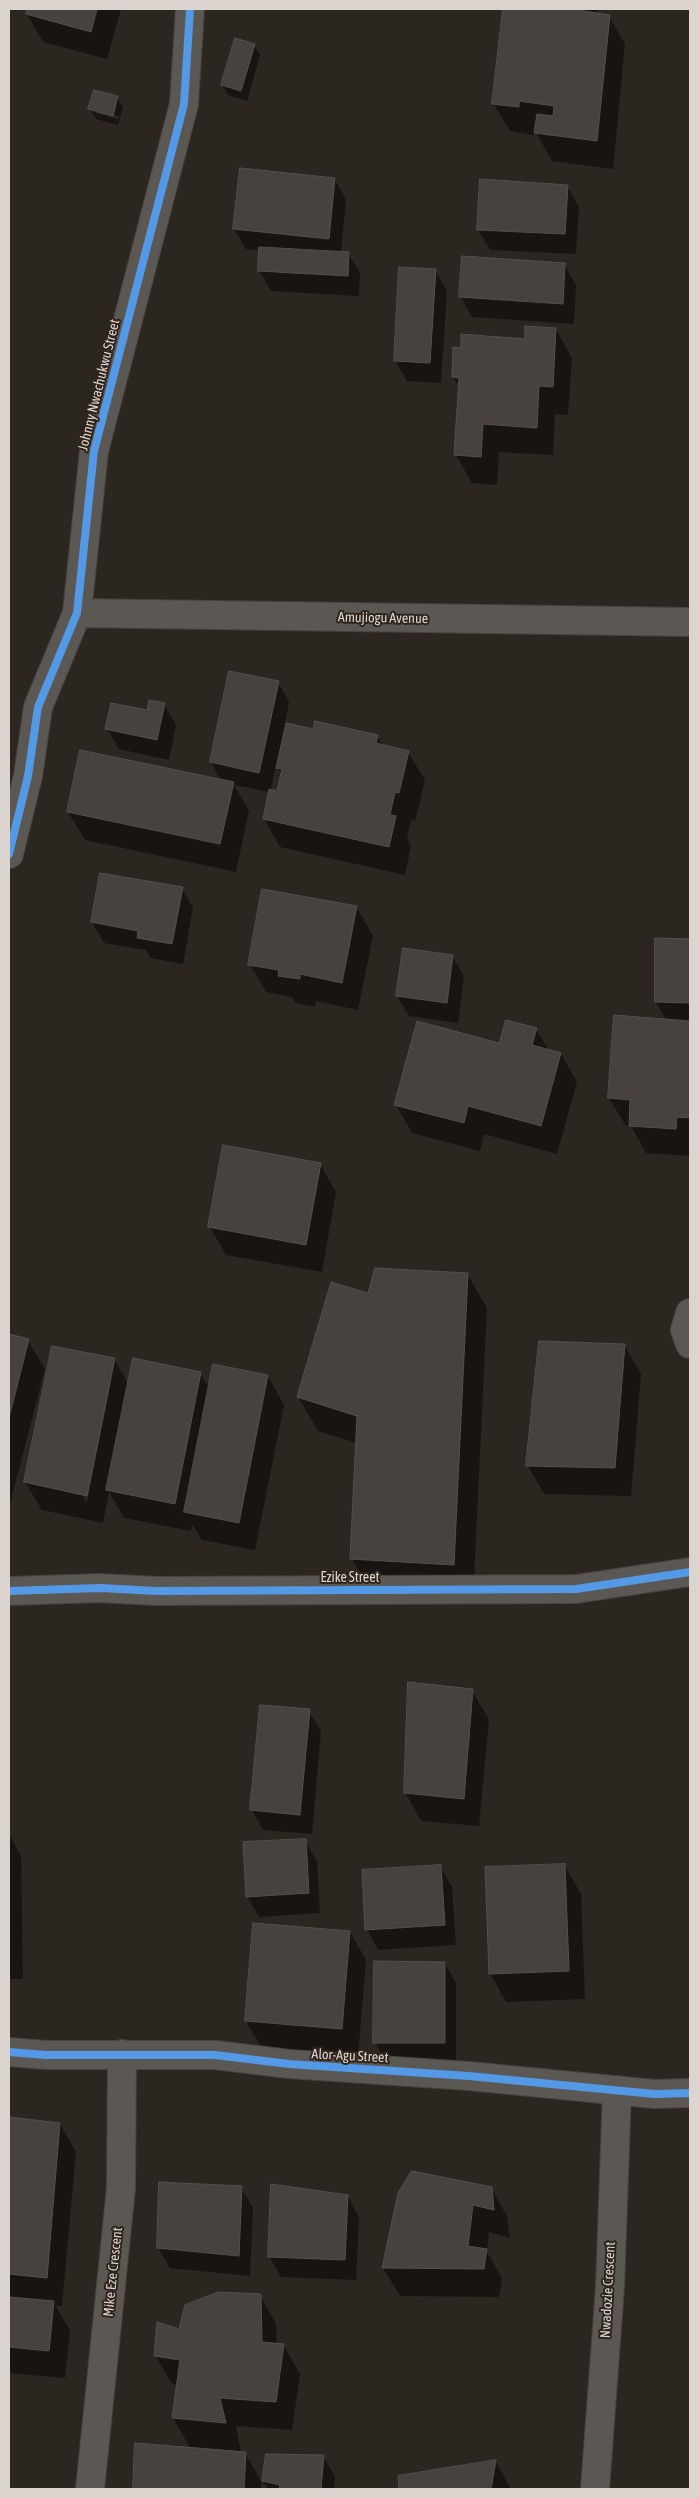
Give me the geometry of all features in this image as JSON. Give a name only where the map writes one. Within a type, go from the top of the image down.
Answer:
[{"type":"street","name":"Johnny Nwachukwu Street","points":[[9,854],[28,776],[38,707],[77,613],[94,451],[184,104],[190,9]]},
{"type":"street","name":"Amujiogu Avenue","points":[[77,613],[690,622]]},
{"type":"street","points":[[690,1313],[685,1330],[690,1344]]},
{"type":"street","name":"Ezike Street","points":[[9,1591],[100,1588],[156,1591],[546,1590],[576,1589],[690,1572]]},
{"type":"street","name":"Alor-Agu Street","points":[[9,2052],[46,2055],[215,2055],[290,2064],[469,2076],[654,2094],[690,2093]]},
{"type":"street","name":"Mike Eze Crescent","points":[[90,2489],[121,2188],[122,2054]]},
{"type":"street","name":"Nwadozie Crescent","points":[[595,2489],[610,2287],[617,2090]]},
{"type":"building","points":[[27,9],[97,9],[91,32],[26,14]]},
{"type":"building","points":[[503,9],[570,9],[610,15],[597,141],[534,133],[537,114],[553,116],[554,106],[519,101],[519,107],[492,104]]},
{"type":"building","points":[[235,38],[255,44],[241,91],[221,85]]},
{"type":"building","points":[[94,90],[118,96],[113,116],[88,109]]},
{"type":"building","points":[[240,168],[335,178],[329,239],[233,229]]},
{"type":"building","points":[[480,179],[568,185],[565,234],[477,230]]},
{"type":"building","points":[[259,247],[349,252],[348,276],[258,271]]},
{"type":"building","points":[[462,256],[565,263],[563,304],[459,297]]},
{"type":"building","points":[[399,267],[436,269],[430,363],[394,361]]},
{"type":"building","points":[[525,326],[556,328],[553,387],[539,386],[537,428],[483,424],[481,457],[454,455],[459,378],[452,377],[453,347],[461,348],[461,334],[525,339]]},
{"type":"building","points":[[229,671],[279,681],[259,773],[210,762]]},
{"type":"building","points":[[149,700],[165,703],[157,740],[105,729],[111,703],[147,710]]},
{"type":"building","points":[[315,721],[378,735],[376,743],[409,751],[399,793],[395,792],[390,815],[396,816],[389,847],[263,819],[269,789],[277,791],[282,769],[276,768],[286,723],[313,729]]},
{"type":"building","points":[[80,750],[234,782],[220,844],[67,812]]},
{"type":"building","points":[[100,873],[183,887],[172,944],[137,938],[138,931],[91,922]]},
{"type":"building","points":[[262,889],[357,906],[342,983],[300,974],[300,979],[278,976],[279,970],[248,965]]},
{"type":"building","points":[[655,938],[690,939],[690,1003],[655,1002]]},
{"type":"building","points":[[403,948],[453,955],[447,1003],[396,996]]},
{"type":"building","points":[[614,1015],[690,1021],[690,1118],[677,1117],[676,1129],[629,1126],[630,1100],[608,1098]]},
{"type":"building","points":[[506,1020],[537,1028],[532,1045],[561,1053],[541,1126],[468,1106],[464,1123],[394,1105],[417,1021],[499,1043]]},
{"type":"building","points":[[223,1145],[321,1163],[306,1245],[208,1227]]},
{"type":"building","points":[[375,1268],[468,1273],[454,1565],[350,1559],[357,1416],[297,1397],[331,1282],[368,1293]]},
{"type":"building","points":[[9,1334],[29,1339],[9,1418]]},
{"type":"building","points":[[539,1341],[625,1344],[615,1468],[526,1466]]},
{"type":"building","points":[[52,1346],[115,1358],[87,1496],[24,1482]]},
{"type":"building","points":[[133,1358],[201,1372],[175,1504],[106,1490]]},
{"type":"building","points":[[213,1364],[268,1375],[239,1523],[184,1512]]},
{"type":"building","points":[[408,1682],[473,1689],[464,1799],[404,1793]]},
{"type":"building","points":[[260,1705],[310,1709],[300,1815],[250,1810]]},
{"type":"building","points":[[306,1839],[309,1893],[246,1897],[243,1842]]},
{"type":"building","points":[[565,1864],[569,1971],[489,1974],[485,1867]]},
{"type":"building","points":[[441,1865],[445,1925],[365,1930],[362,1870]]},
{"type":"building","points":[[253,1923],[350,1931],[342,2029],[245,2021]]},
{"type":"building","points":[[374,1961],[445,1962],[445,2043],[373,2043]]},
{"type":"building","points":[[9,2117],[60,2123],[47,2278],[9,2274]]},
{"type":"building","points":[[412,2171],[492,2187],[494,2210],[473,2205],[468,2246],[487,2249],[484,2269],[382,2268],[398,2193]]},
{"type":"building","points":[[159,2182],[242,2186],[239,2256],[157,2248]]},
{"type":"building","points":[[271,2184],[348,2195],[345,2260],[268,2257]]},
{"type":"building","points":[[219,2292],[261,2294],[262,2342],[284,2344],[276,2402],[220,2398],[226,2423],[172,2418],[180,2360],[154,2356],[157,2322],[179,2329],[185,2305]]},
{"type":"building","points":[[9,2297],[54,2301],[49,2351],[9,2347]]},
{"type":"building","points":[[135,2443],[246,2452],[244,2489],[133,2489]]},
{"type":"building","points":[[266,2454],[324,2455],[321,2489],[279,2489],[280,2485],[262,2481]]},
{"type":"building","points":[[496,2460],[491,2489],[399,2489],[398,2476]]},
{"type":"cycle path","points":[[9,854],[28,776],[38,707],[77,613],[94,451],[184,104],[190,9]]},
{"type":"cycle path","points":[[9,1591],[100,1588],[156,1591],[576,1589],[690,1572]]},
{"type":"cycle path","points":[[9,2052],[46,2055],[215,2055],[289,2064],[469,2076],[654,2094],[690,2093]]}]
